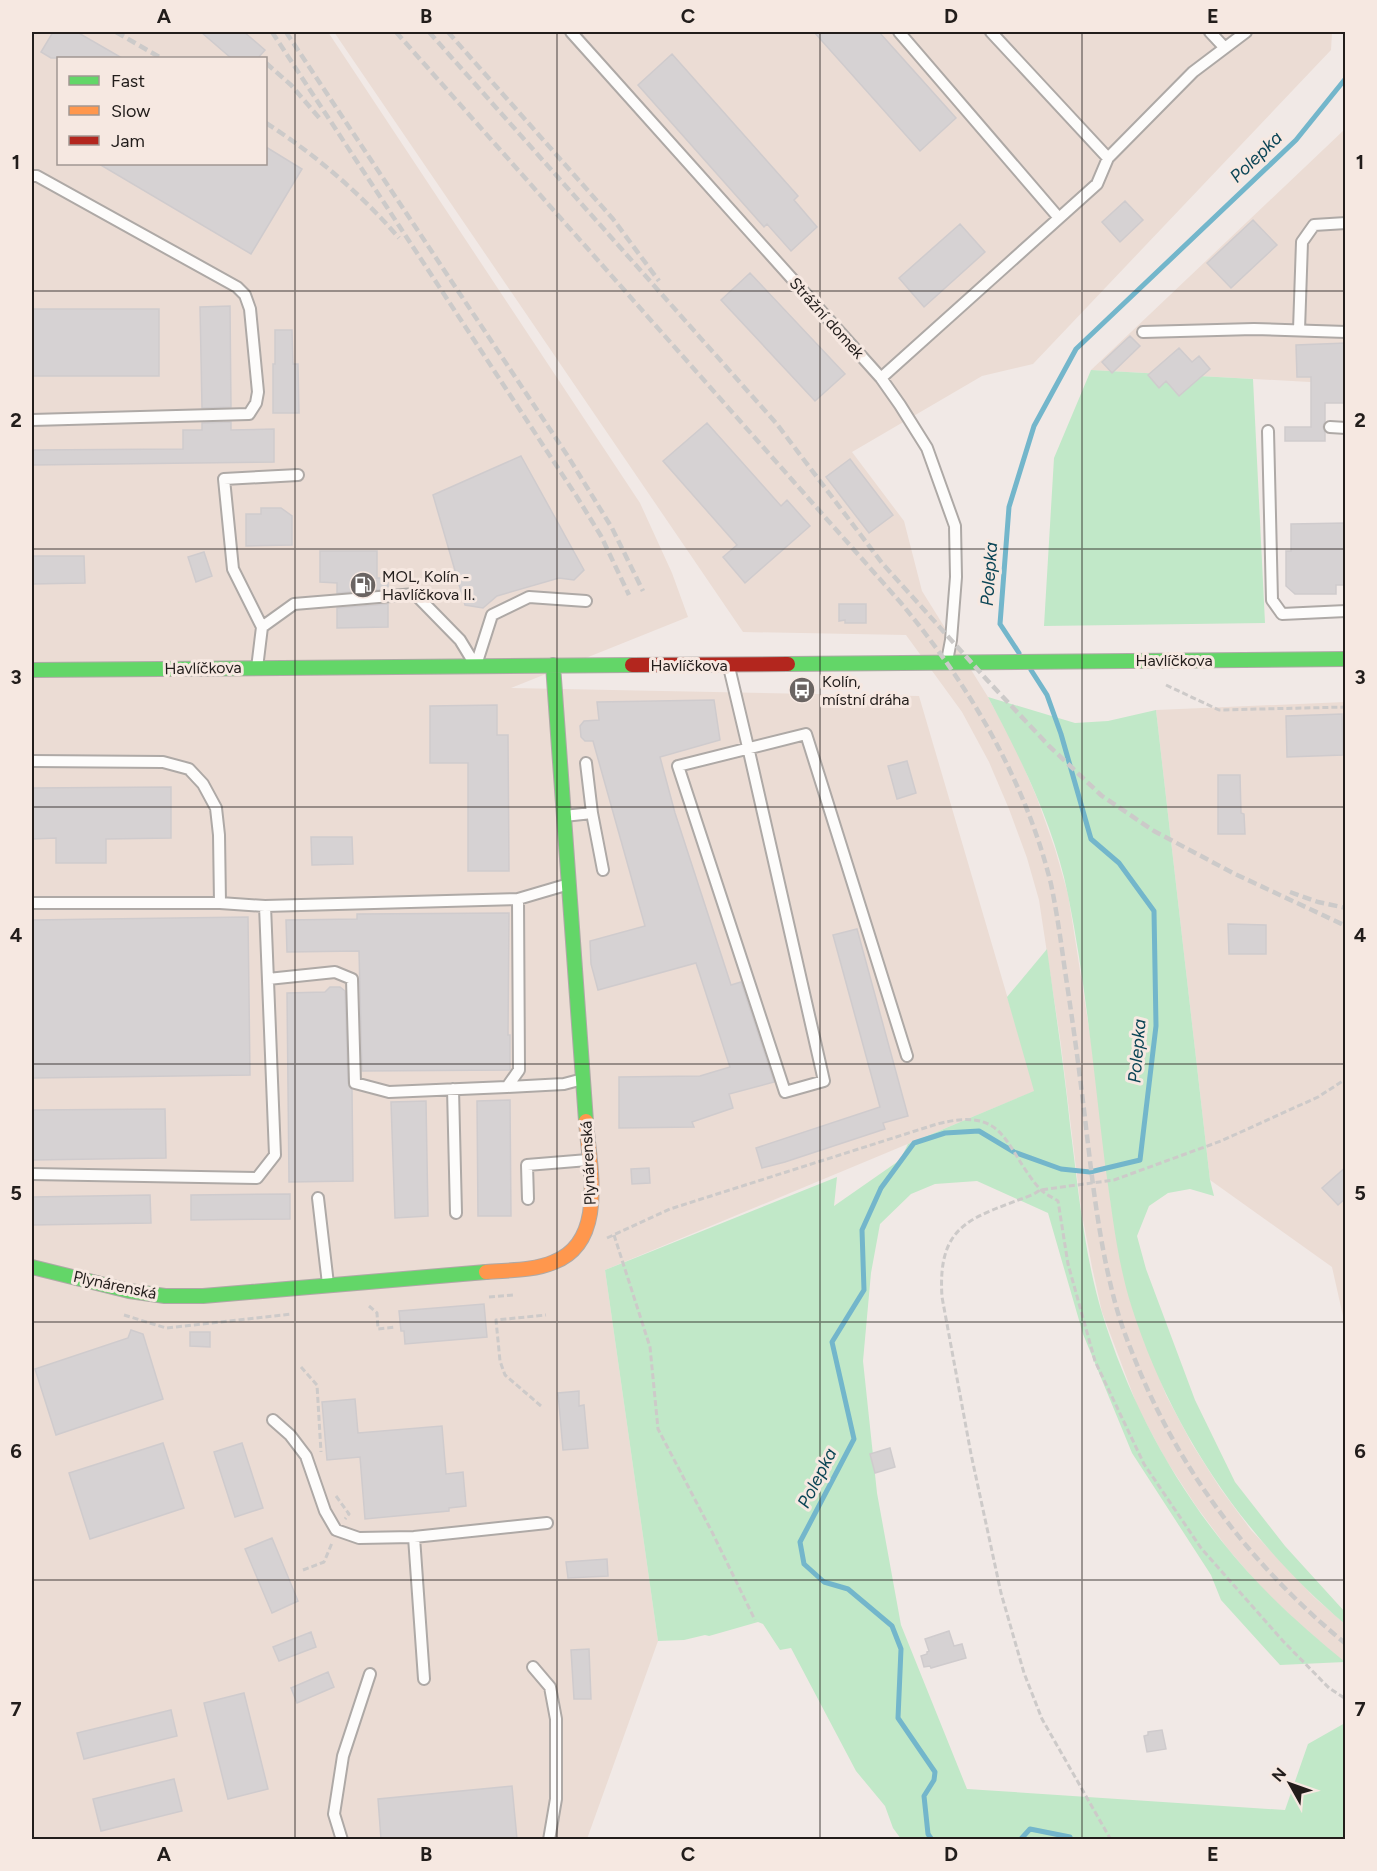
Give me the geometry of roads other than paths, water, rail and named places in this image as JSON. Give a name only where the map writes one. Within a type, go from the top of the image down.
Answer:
[{"type":"street","name":"Havlíčkova","points":[[32,670],[1346,659]]},
{"type":"street","name":"Plynárenská","points":[[32,1268],[129,1291],[165,1296],[203,1296],[526,1269],[560,1261],[574,1251],[583,1238],[590,1221],[592,1203],[553,665]]},
{"type":"lane","name":"Strážní domek","points":[[571,32],[881,378],[927,448],[956,526],[956,577],[947,661]]},
{"type":"lane","points":[[899,32],[1059,218]]},
{"type":"lane","points":[[991,32],[1108,158]]},
{"type":"lane","points":[[1210,32],[1224,47]]},
{"type":"lane","points":[[881,378],[1097,184],[1108,158],[1193,72],[1246,32]]},
{"type":"lane","points":[[32,176],[38,176],[237,286],[245,295],[250,309],[258,392],[256,403],[249,414],[32,420]]},
{"type":"lane","points":[[1299,330],[1302,242],[1314,225],[1346,222]]},
{"type":"lane","points":[[1143,332],[1254,329],[1346,332]]},
{"type":"lane","points":[[1330,427],[1346,428]]},
{"type":"lane","points":[[1268,431],[1272,600],[1282,614],[1346,611]]},
{"type":"lane","points":[[257,668],[262,627],[232,569],[224,479],[298,475]]},
{"type":"lane","points":[[262,627],[294,604],[415,594],[460,640],[476,666]]},
{"type":"lane","points":[[476,666],[492,615],[529,597],[586,601]]},
{"type":"lane","points":[[729,664],[748,747],[824,1081],[785,1092],[678,766],[748,747],[806,734],[907,1056]]},
{"type":"lane","points":[[32,761],[163,762],[189,770],[203,784],[216,808],[219,835],[220,903]]},
{"type":"lane","points":[[586,763],[592,813],[603,870]]},
{"type":"lane","points":[[564,816],[592,813]]},
{"type":"lane","points":[[32,903],[220,903],[265,906],[518,899],[569,884]]},
{"type":"lane","points":[[507,1087],[519,1070],[518,899]]},
{"type":"lane","points":[[32,1174],[257,1178],[275,1155],[265,906]]},
{"type":"lane","points":[[268,979],[335,972],[351,979],[355,1083],[389,1092],[559,1084],[583,1079]]},
{"type":"lane","points":[[453,1089],[456,1213]]},
{"type":"lane","points":[[528,1199],[527,1165],[589,1160]]},
{"type":"lane","points":[[318,1198],[328,1285]]},
{"type":"lane","points":[[273,1420],[290,1435],[306,1456],[325,1510],[336,1530],[359,1538],[414,1537],[548,1523]]},
{"type":"lane","points":[[414,1537],[424,1679]]},
{"type":"lane","points":[[533,1667],[550,1687],[556,1719],[556,1798],[549,1839]]},
{"type":"lane","points":[[342,1839],[333,1814],[343,1756],[370,1674]]},
{"type":"waterway","name":"Polepka","points":[[1019,653],[1000,624],[1009,507],[1034,426],[1076,349],[1296,140],[1346,78]]},
{"type":"waterway","name":"Polepka","points":[[932,1840],[928,1834],[924,1796],[934,1780],[935,1772],[898,1718],[901,1649],[892,1626],[848,1589],[824,1582],[804,1564],[800,1542],[854,1439],[832,1342],[864,1290],[862,1230],[881,1188],[914,1143],[945,1133],[979,1131],[1014,1152],[1061,1169],[1090,1172],[1140,1160],[1156,1026],[1154,911],[1119,863],[1091,839],[1061,734],[1047,695],[1031,670]]},
{"type":"waterway","name":"Polepka","points":[[1020,1840],[1030,1829],[1070,1837],[1071,1840]]},
{"type":"railway","points":[[116,32],[159,57]]},
{"type":"railway","points":[[272,32],[577,497],[601,536],[629,595]]},
{"type":"railway","points":[[286,32],[569,458],[612,528],[643,591]]},
{"type":"railway","points":[[396,32],[901,603],[949,667],[992,735],[1026,807],[1051,884],[1074,1030],[1101,1240],[1116,1306],[1133,1356],[1158,1411],[1179,1449],[1201,1486],[1226,1520],[1282,1585],[1346,1644]]},
{"type":"railway","points":[[429,32],[776,423],[882,563],[1049,746],[1102,796],[1154,831],[1233,873],[1346,926]]},
{"type":"railway","points":[[448,32],[613,219],[659,281]]},
{"type":"railway","points":[[267,64],[291,85],[321,120]]},
{"type":"railway","points":[[267,124],[337,176],[399,238]]},
{"type":"railway","points":[[1290,892],[1318,902],[1346,908]]},
{"type":"place","name":"MOL, Kolín - Havlíčkova II.","points":[[363,585]]},
{"type":"place","name":"Kolín, místní dráha","points":[[802,690]]}]
